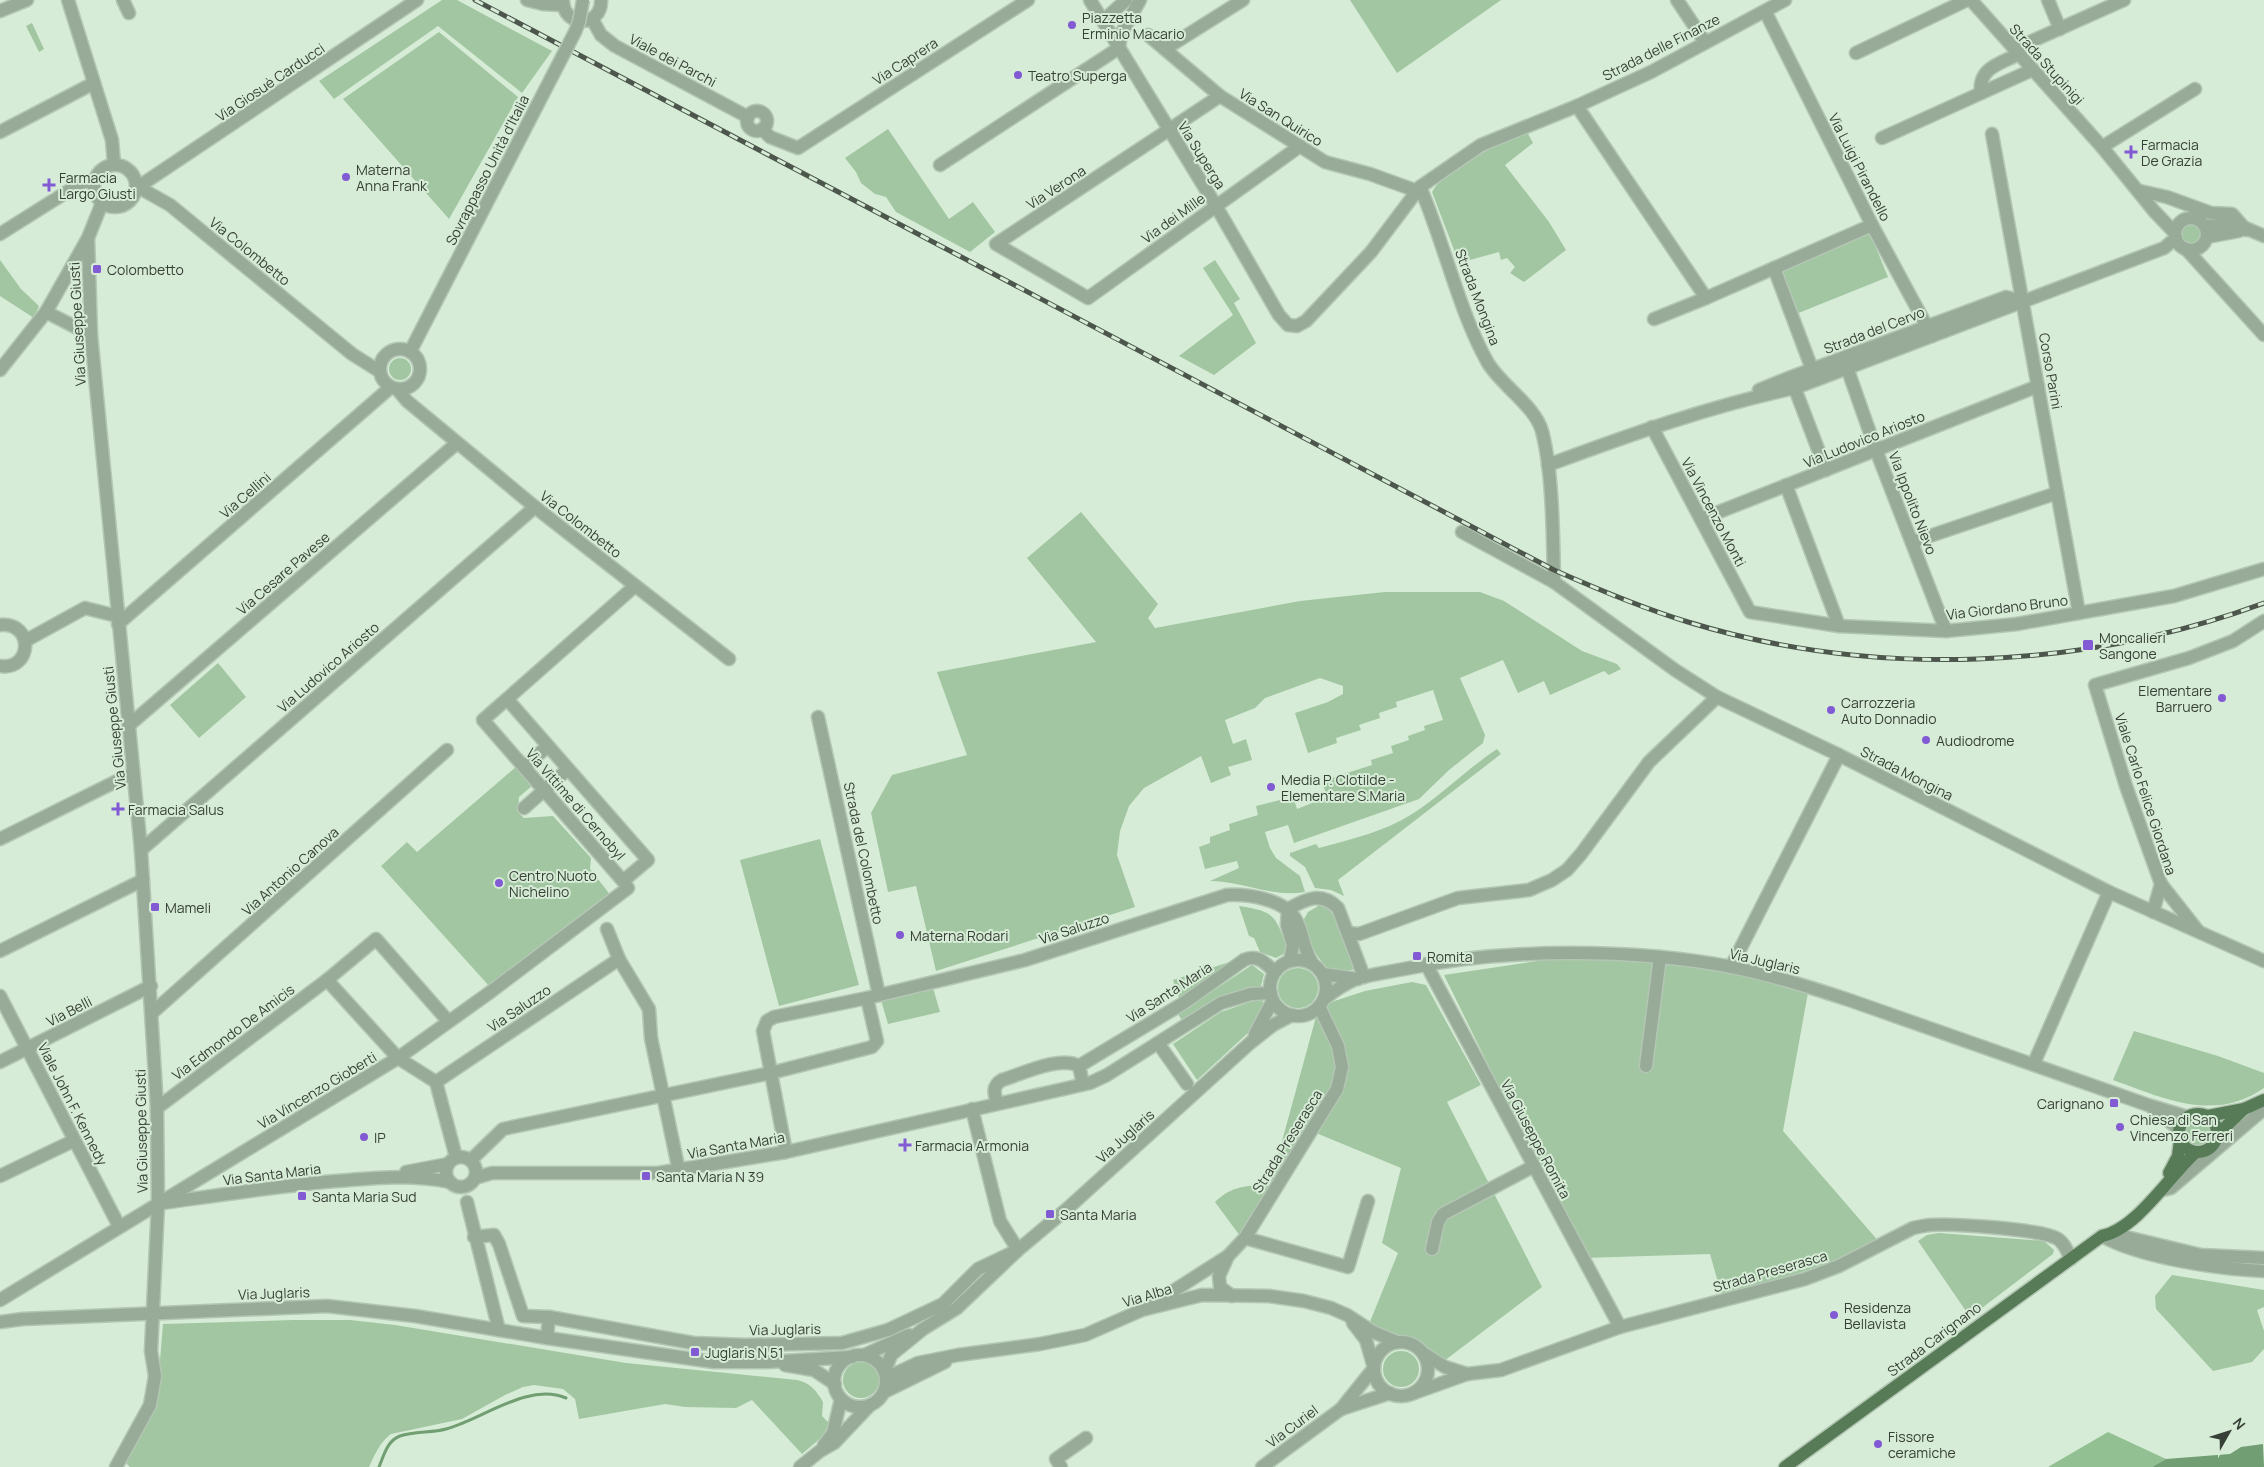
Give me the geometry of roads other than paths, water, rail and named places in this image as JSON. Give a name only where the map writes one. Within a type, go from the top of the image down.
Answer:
[{"type":"main road","points":[[2244,1109],[2218,1134],[2211,1148],[2196,1152],[2188,1150],[2180,1135],[2188,1117],[2198,1114],[2208,1116],[2244,1109],[2264,1100]]},
{"type":"main road","points":[[2208,1116],[2216,1126],[2218,1134]]},
{"type":"main road","name":"Strada Carignano","points":[[2102,1236],[2107,1227],[2145,1198],[2169,1173],[2178,1156],[2180,1135]]},
{"type":"main road","name":"Strada Carignano","points":[[1785,1467],[2071,1258],[2102,1236],[2112,1234],[2163,1190],[2196,1152]]},
{"type":"street","points":[[0,12],[27,0]]},
{"type":"street","points":[[68,0],[112,140],[114,164]]},
{"type":"street","points":[[123,0],[129,13]]},
{"type":"street","name":"Via Giosuè Carducci","points":[[138,187],[417,0]]},
{"type":"street","points":[[527,0],[543,4],[563,2],[566,14],[574,20],[583,22],[592,19],[600,10],[601,0]]},
{"type":"street","name":"Sovrappasso Unità d'Italia","points":[[410,352],[579,22],[583,0]]},
{"type":"street","name":"Via Caprera","points":[[798,148],[1026,0]]},
{"type":"street","points":[[1106,26],[1139,0]]},
{"type":"street","points":[[940,165],[1119,48],[1121,34],[1139,0]]},
{"type":"street","points":[[1165,49],[1243,0]]},
{"type":"street","points":[[1677,0],[1705,42]]},
{"type":"street","name":"Strada delle Finanze","points":[[1288,325],[1297,326],[1306,321],[1371,252],[1418,189],[1481,146],[1577,106],[1651,72],[1785,0]]},
{"type":"street","points":[[1856,53],[1969,0]]},
{"type":"street","name":"Strada Stupinigi","points":[[1969,0],[2102,147],[2154,211],[2183,240],[2202,267],[2264,335]]},
{"type":"street","points":[[2048,0],[2060,29]]},
{"type":"street","points":[[1982,94],[1980,83],[1984,74],[2016,52],[2060,29],[2124,0]]},
{"type":"street","points":[[1091,2],[1105,7],[1124,2]]},
{"type":"street","name":"Via Superga","points":[[1091,2],[1216,206],[1279,315],[1288,325]]},
{"type":"street","points":[[1106,26],[1124,2]]},
{"type":"street","name":"Via Luigi Pirandello","points":[[1765,11],[1872,225],[1929,331]]},
{"type":"street","name":"Viale dei Parchi","points":[[592,19],[602,35],[615,46],[748,117],[750,128],[757,131],[762,129],[770,137],[798,148]]},
{"type":"street","name":"Via San Quirico","points":[[1148,35],[1220,96],[1325,162],[1418,189]]},
{"type":"street","points":[[1882,138],[2032,70]]},
{"type":"street","points":[[0,132],[94,82]]},
{"type":"street","points":[[2102,147],[2195,89]]},
{"type":"street","name":"Via Verona","points":[[1088,298],[996,244],[1220,96]]},
{"type":"street","points":[[1577,106],[1706,298]]},
{"type":"street","name":"Corso Parini","points":[[1992,134],[2079,614]]},
{"type":"street","name":"Via dei Mille","points":[[1088,298],[1300,146]]},
{"type":"street","points":[[114,164],[127,168],[135,178],[138,187],[129,203],[117,207],[102,203],[94,192],[94,180],[102,169],[114,164]]},
{"type":"street","points":[[0,234],[81,183],[94,180]]},
{"type":"street","name":"Via Colombetto","points":[[138,187],[170,205],[339,343],[380,371],[383,381],[394,388],[417,410],[535,507],[729,659]]},
{"type":"street","name":"Strada Mongina","points":[[1418,189],[1489,364],[1536,419],[1542,430],[1548,465],[1554,549],[1554,582]]},
{"type":"street","points":[[2140,192],[2167,197],[2211,213],[2232,214],[2246,230]]},
{"type":"street","name":"Via Giuseppe Giusti","points":[[102,203],[88,238],[91,335],[141,850],[151,986],[157,1108],[158,1204],[151,1351],[155,1376],[150,1405],[116,1467]]},
{"type":"street","points":[[2183,240],[2194,218],[2206,232],[2246,230],[2264,236]]},
{"type":"street","points":[[1654,319],[1872,225]]},
{"type":"street","name":"Strada del Cervo","points":[[1548,465],[1652,427],[1793,382],[1929,331],[2023,301],[2183,240],[2204,244],[2206,232]]},
{"type":"street","points":[[0,370],[46,312],[88,238]]},
{"type":"street","points":[[1774,268],[1812,369]]},
{"type":"street","points":[[46,312],[91,335]]},
{"type":"street","name":"Via Colombetto","points":[[339,343],[362,352],[388,352],[401,349],[410,352]]},
{"type":"street","points":[[380,371],[382,359],[388,352]]},
{"type":"street","points":[[410,352],[419,364],[419,374],[411,391],[417,410]]},
{"type":"street","name":"Strada del Cervo","points":[[1793,382],[1812,369],[1846,363]]},
{"type":"street","name":"Via Ippolito Nievo","points":[[1846,363],[1876,450],[1946,631]]},
{"type":"street","points":[[1793,382],[1826,470]]},
{"type":"street","points":[[394,388],[404,389],[414,383]]},
{"type":"street","name":"Via Ludovico Ariosto","points":[[1701,520],[2038,386]]},
{"type":"street","name":"Via Cellini","points":[[118,620],[394,388]]},
{"type":"street","name":"Via Vincenzo Monti","points":[[1652,427],[1750,612]]},
{"type":"street","name":"Via Cesare Pavese","points":[[128,726],[457,443]]},
{"type":"street","points":[[1786,485],[1839,626]]},
{"type":"street","points":[[1912,542],[2057,493]]},
{"type":"street","name":"Via Ludovico Ariosto","points":[[141,850],[535,507]]},
{"type":"street","name":"Strada Mongina","points":[[1462,532],[1554,582],[1674,670],[1717,696],[1839,755],[2109,892],[2264,961]]},
{"type":"street","name":"Via Giordano Bruno","points":[[1750,612],[1839,626],[1946,631],[2017,624],[2174,596],[2264,569]]},
{"type":"street","name":"Via Vittime di Cernobyl","points":[[507,699],[648,860],[623,882],[483,720],[635,586]]},
{"type":"street","points":[[25,641],[85,608],[118,620]]},
{"type":"street","name":"Viale Carlo Felice Giordana","points":[[2153,912],[2161,884],[2126,786],[2095,685],[2189,658],[2233,641],[2260,623]]},
{"type":"street","points":[[0,625],[15,627],[21,632],[25,641],[24,654],[18,662],[9,666],[0,666]]},
{"type":"street","points":[[1349,934],[1359,934],[1458,898],[1529,890],[1552,880],[1567,870],[1581,854],[1649,762],[1717,696]]},
{"type":"street","name":"Strada del Colombetto","points":[[818,717],[873,997]]},
{"type":"street","points":[[524,767],[548,746]]},
{"type":"street","name":"Via Antonio Canova","points":[[152,1013],[447,750]]},
{"type":"street","points":[[1731,967],[1839,755]]},
{"type":"street","points":[[524,808],[568,769]]},
{"type":"street","points":[[0,839],[133,773]]},
{"type":"street","points":[[0,950],[143,880]]},
{"type":"street","name":"Via Vincenzo Gioberti","points":[[0,1300],[398,1058],[489,993],[628,888],[623,882]]},
{"type":"street","points":[[2161,884],[2198,932]]},
{"type":"street","points":[[2034,1063],[2109,892]]},
{"type":"street","name":"Via Saluzzo","points":[[786,1152],[763,1031],[767,1021],[1025,960],[1226,895],[1260,898],[1288,908]]},
{"type":"street","points":[[1288,908],[1316,897],[1330,900],[1338,908],[1349,934],[1361,978]]},
{"type":"street","points":[[1288,908],[1287,925],[1294,945],[1290,961]]},
{"type":"street","points":[[1288,908],[1297,921],[1306,954],[1312,964],[1323,974],[1326,991],[1322,1002],[1309,1014],[1292,1015],[1278,1007],[1272,997],[1272,978],[1275,972],[1290,961],[1298,960],[1312,964]]},
{"type":"street","points":[[607,929],[619,959],[649,1010],[651,1038],[679,1171]]},
{"type":"street","name":"Via Edmondo De Amicis","points":[[157,1108],[328,980],[376,939],[448,1021]]},
{"type":"street","name":"Via Juglaris","points":[[1322,1002],[1340,986],[1361,978],[1426,964],[1476,957],[1591,953],[1660,958],[1731,967],[1818,990],[2034,1063],[2148,1105],[2188,1117]]},
{"type":"street","name":"Via Santa Maria","points":[[1079,1066],[1151,1023],[1250,958],[1259,958],[1275,972]]},
{"type":"street","points":[[1646,1066],[1660,958]]},
{"type":"street","name":"Via Saluzzo","points":[[436,1082],[619,959]]},
{"type":"street","name":"Via Giuseppe Romita","points":[[1426,964],[1620,1327]]},
{"type":"street","name":"Via Juglaris","points":[[1323,974],[1361,978]]},
{"type":"street","points":[[328,980],[398,1058],[436,1082],[452,1160],[446,1172],[467,1202],[474,1237],[499,1330]]},
{"type":"street","name":"Via Belli","points":[[0,1062],[151,986]]},
{"type":"street","name":"Via Santa Maria","points":[[158,1204],[290,1185],[390,1176],[431,1178],[460,1187],[492,1173],[658,1174],[786,1152],[1083,1084],[1107,1075],[1221,1003],[1251,994],[1272,997]]},
{"type":"street","name":"Viale John F. Kennedy","points":[[0,996],[28,1048],[73,1141],[119,1226]]},
{"type":"street","points":[[467,1202],[476,1168],[471,1160],[503,1129],[771,1073],[872,1047],[877,1042],[873,997]]},
{"type":"street","name":"Via Juglaris","points":[[1250,1043],[1272,997]]},
{"type":"street","name":"Strada Preserasca","points":[[1142,1310],[1228,1256],[1245,1238],[1337,1089],[1342,1067],[1338,1046],[1322,1002]]},
{"type":"street","name":"Via Juglaris","points":[[885,1375],[891,1355],[923,1329],[957,1308],[1018,1250],[1068,1208],[1250,1043],[1273,1024],[1292,1015]]},
{"type":"street","points":[[1151,1023],[1160,1042],[1187,1084]]},
{"type":"street","points":[[997,1103],[994,1090],[998,1082],[1058,1062],[1070,1062],[1079,1066],[1083,1084]]},
{"type":"street","name":"Via Juglaris","points":[[2148,1105],[2180,1135]]},
{"type":"street","points":[[972,1109],[1000,1220],[1018,1250]]},
{"type":"street","name":"Strada Carignano","points":[[2163,1190],[2172,1188],[2264,1109]]},
{"type":"street","points":[[0,1176],[73,1141]]},
{"type":"street","name":"Via Santa Maria","points":[[390,1176],[452,1160],[471,1160]]},
{"type":"street","points":[[1432,1249],[1438,1222],[1443,1214],[1534,1166]]},
{"type":"street","points":[[1245,1238],[1348,1267],[1368,1201]]},
{"type":"street","name":"Strada Preserasca","points":[[1414,1392],[1467,1374],[1501,1370],[1620,1327],[1805,1279],[1839,1266],[1913,1228],[1929,1225],[2044,1233],[2060,1240],[2071,1258]]},
{"type":"street","points":[[2119,1228],[2126,1237],[2201,1256],[2264,1258]]},
{"type":"street","name":"Via Juglaris","points":[[474,1237],[494,1235],[499,1244],[524,1316],[549,1317],[693,1343],[754,1345],[842,1343],[888,1330],[943,1304],[978,1269],[1018,1250]]},
{"type":"street","points":[[2102,1236],[2119,1246],[2200,1264],[2264,1271]]},
{"type":"street","name":"Strada Preserasca","points":[[1228,1256],[1219,1276],[1220,1287],[1232,1296]]},
{"type":"street","points":[[1201,1274],[1196,1280],[1196,1288],[1202,1295]]},
{"type":"street","name":"Via Alba","points":[[885,1375],[918,1363],[958,1355],[1040,1344],[1085,1335],[1142,1310],[1202,1295],[1269,1296],[1304,1301],[1331,1308],[1347,1315],[1373,1332],[1397,1342]]},
{"type":"street","name":"Via Juglaris","points":[[0,1322],[22,1319],[327,1306],[415,1316],[546,1338],[714,1362],[767,1362],[858,1356],[923,1329]]},
{"type":"street","points":[[1347,1315],[1366,1340],[1376,1378],[1390,1394],[1402,1396],[1414,1392],[1421,1387],[1428,1370],[1423,1353],[1416,1346],[1397,1342],[1381,1351],[1374,1368]]},
{"type":"street","points":[[546,1338],[549,1317]]},
{"type":"street","name":"Strada Preserasca","points":[[1423,1353],[1445,1367],[1467,1374]]},
{"type":"street","name":"Via Alba","points":[[884,1392],[958,1355]]},
{"type":"street","points":[[800,1467],[820,1450],[834,1443],[884,1392],[885,1375],[876,1361],[858,1356],[838,1367],[835,1384],[841,1399],[832,1433],[820,1450]]},
{"type":"street","name":"Via Juglaris","points":[[767,1362],[814,1370],[835,1384]]},
{"type":"street","name":"Via Curiel","points":[[1262,1467],[1341,1409],[1374,1368]]},
{"type":"street","name":"Via Curiel","points":[[1341,1409],[1390,1394]]},
{"type":"street","points":[[841,1399],[855,1406],[870,1405]]},
{"type":"street","points":[[1061,1467],[1056,1459],[1086,1438]]},
{"type":"waterway","points":[[379,1467],[389,1445],[400,1436],[446,1429],[521,1398],[551,1394],[566,1398]]},
{"type":"railway","points":[[475,0],[1554,570],[1671,617],[1759,640],[1831,653],[1904,659],[1978,659],[2051,653],[2123,642],[2195,625],[2264,603]]},
{"type":"place","name":"Piazzetta Erminio Macario","points":[[1072,25]]},
{"type":"place","name":"Teatro Superga","points":[[1018,75]]},
{"type":"place","name":"Farmacia De Grazia","points":[[2131,152]]},
{"type":"place","name":"Materna Anna Frank","points":[[346,177]]},
{"type":"place","name":"Farmacia Largo Giusti","points":[[49,185]]},
{"type":"place","name":"Colombetto","points":[[97,269]]},
{"type":"place","name":"Moncalieri Sangone","points":[[2088,645]]},
{"type":"place","name":"Elementare Barruero","points":[[2222,698]]},
{"type":"place","name":"Carrozzeria Auto Donnadio","points":[[1831,710]]},
{"type":"place","name":"Audiodrome","points":[[1926,740]]},
{"type":"place","name":"Media P. Clotilde - Elementare S.Maria","points":[[1271,787]]},
{"type":"place","name":"Farmacia Salus","points":[[118,809]]},
{"type":"place","name":"Centro Nuoto Nichelino","points":[[499,883]]},
{"type":"place","name":"Mameli","points":[[155,907]]},
{"type":"place","name":"Materna Rodari","points":[[900,935]]},
{"type":"place","name":"Romita","points":[[1417,956]]},
{"type":"place","name":"Carignano","points":[[2114,1103]]},
{"type":"place","name":"Chiesa di San Vincenzo Ferreri","points":[[2120,1127]]},
{"type":"place","name":"IP","points":[[364,1137]]},
{"type":"place","name":"Farmacia Armonia","points":[[905,1145]]},
{"type":"place","name":"Santa Maria N 39","points":[[646,1176]]},
{"type":"place","name":"Santa Maria Sud","points":[[302,1196]]},
{"type":"place","name":"Santa Maria","points":[[1050,1214]]},
{"type":"place","name":"Residenza Bellavista","points":[[1834,1315]]},
{"type":"place","name":"Juglaris N 51","points":[[695,1352]]},
{"type":"place","name":"Fissore ceramiche","points":[[1878,1444]]}]
